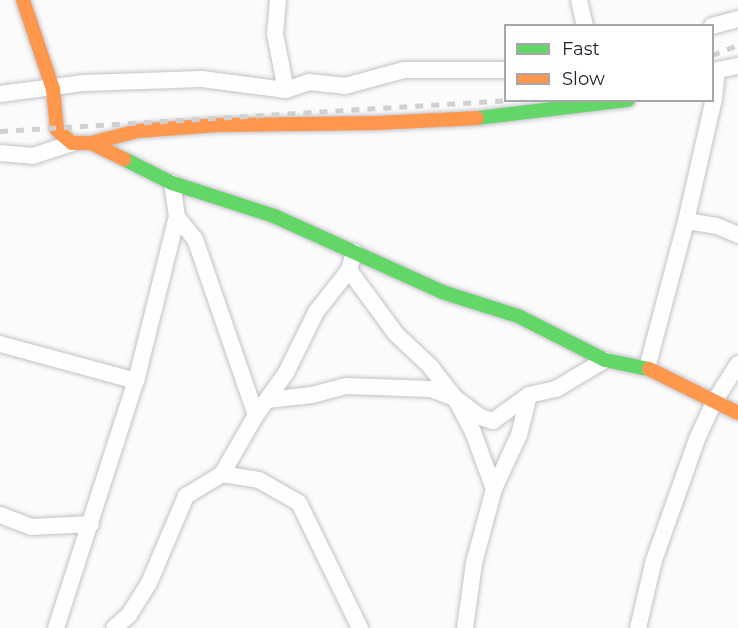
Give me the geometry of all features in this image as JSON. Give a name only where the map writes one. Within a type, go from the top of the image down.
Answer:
[{"type":"street","points":[[23,0],[53,89],[57,130],[72,143]]},
{"type":"street","points":[[278,0],[275,34],[286,90]]},
{"type":"street","points":[[579,0],[585,24]]},
{"type":"street","points":[[714,25],[738,19]]},
{"type":"street","points":[[714,99],[715,71],[738,66]]},
{"type":"street","points":[[0,94],[94,82],[202,79],[286,90],[309,82],[345,86],[404,70],[504,70]]},
{"type":"street","points":[[0,153],[33,156],[72,143],[91,143],[137,132],[194,127],[465,119],[611,102]]},
{"type":"street","points":[[647,368],[686,221],[713,102]]},
{"type":"street","points":[[91,143],[172,183],[274,216],[442,292],[518,316],[605,360],[647,368],[738,413]]},
{"type":"street","points":[[56,628],[136,381],[177,217],[172,183]]},
{"type":"street","points":[[177,217],[195,239],[256,415]]},
{"type":"street","points":[[686,221],[717,226],[738,236]]},
{"type":"street","points":[[114,628],[129,615],[149,583],[186,496],[222,474],[256,415],[286,373],[316,312],[349,270],[354,252]]},
{"type":"street","points":[[349,270],[396,334],[430,366],[455,398],[473,432],[494,489]]},
{"type":"street","points":[[0,344],[136,381]]},
{"type":"street","points":[[267,400],[312,395],[346,386],[431,389],[455,398],[480,417],[493,421],[529,395],[556,388],[605,360]]},
{"type":"street","points":[[638,628],[654,560],[697,439],[714,402],[738,364]]},
{"type":"street","points":[[465,628],[474,563],[494,489],[519,435],[529,395]]},
{"type":"street","points":[[222,474],[259,480],[299,502],[360,628]]},
{"type":"street","points":[[0,515],[31,527],[91,524]]},
{"type":"railway","points":[[714,54],[738,45]]},
{"type":"railway","points":[[0,131],[504,100]]},
{"type":"traffic: fast","points":[[477,118],[611,102]]},
{"type":"traffic: fast","points":[[124,159],[172,183],[274,216],[442,292],[518,316],[605,360],[649,369]]},
{"type":"traffic: slow","points":[[23,0],[53,89],[57,130],[72,143],[91,143],[124,159]]},
{"type":"traffic: slow","points":[[91,143],[137,131],[218,125],[379,123],[477,118]]},
{"type":"traffic: slow","points":[[649,369],[738,413]]}]
